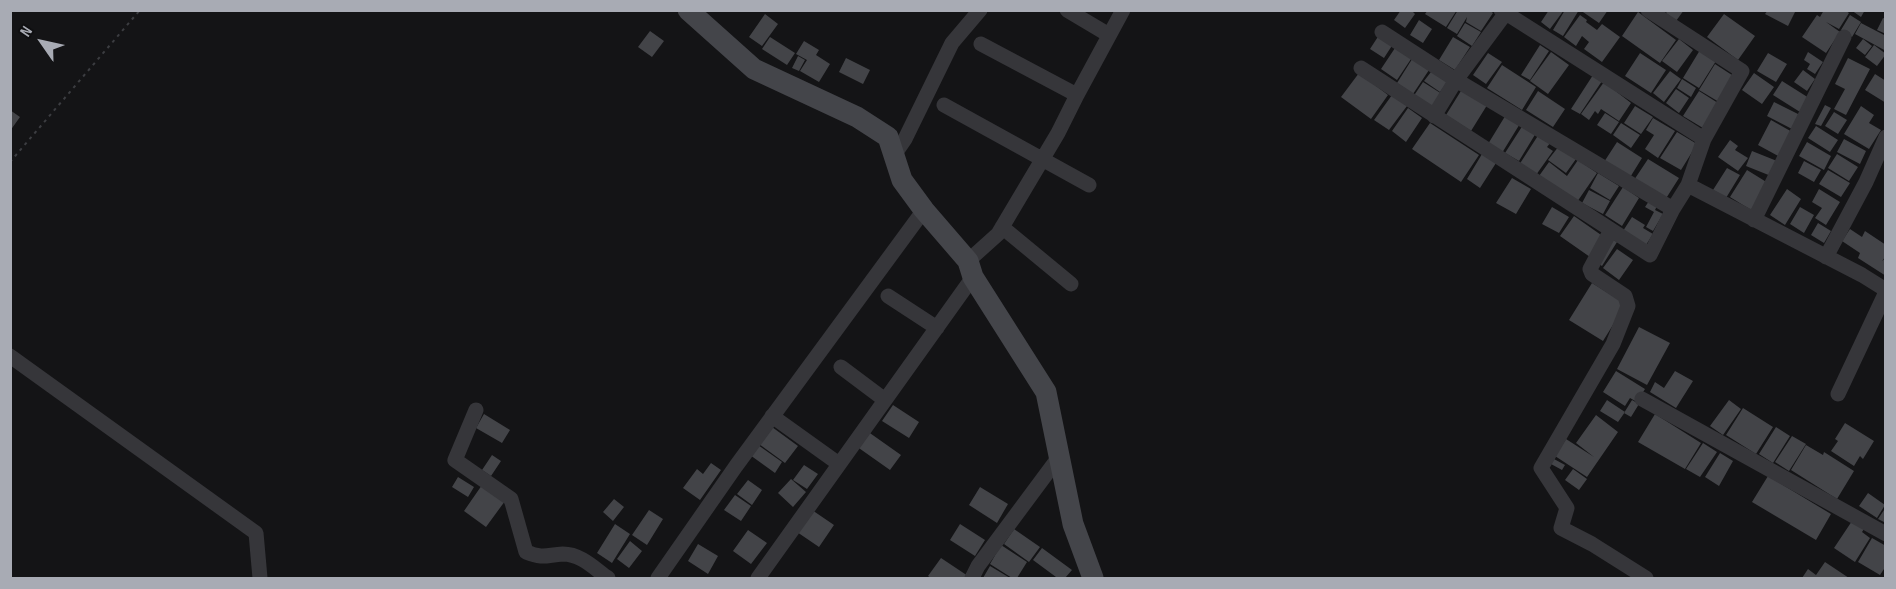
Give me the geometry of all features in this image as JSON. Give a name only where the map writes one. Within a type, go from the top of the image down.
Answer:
[{"type":"street","points":[[688,10],[754,69],[857,117],[888,137],[902,180],[971,269],[1046,392],[1073,524],[1094,579]]},
{"type":"street","points":[[894,155],[914,122],[952,43],[980,10]]},
{"type":"street","points":[[1067,10],[1109,35]]},
{"type":"street","points":[[758,579],[937,328],[971,269],[998,234],[1058,133],[1123,10]]},
{"type":"street","points":[[1361,68],[1650,255],[1688,185],[1704,139],[1742,71],[1648,10]]},
{"type":"street","points":[[1434,116],[1456,80],[1505,12],[1704,139]]},
{"type":"street","points":[[1382,32],[1456,80],[1673,209]]},
{"type":"street","points":[[1754,220],[1844,37]]},
{"type":"street","points":[[981,44],[1077,95]]},
{"type":"street","points":[[944,105],[1089,185]]},
{"type":"street","points":[[1826,257],[1884,147]]},
{"type":"street","points":[[1688,185],[1886,291],[1838,394]]},
{"type":"street","points":[[658,579],[772,416],[924,210]]},
{"type":"street","points":[[1002,227],[1071,284]]},
{"type":"street","points":[[1611,230],[1590,268],[1592,274],[1625,296],[1628,306],[1613,344],[1541,468],[1567,508],[1561,528],[1592,544],[1646,579]]},
{"type":"street","points":[[888,296],[937,328]]},
{"type":"street","points":[[10,356],[256,532],[260,579]]},
{"type":"street","points":[[841,367],[885,400]]},
{"type":"street","points":[[1642,399],[1886,534]]},
{"type":"street","points":[[476,410],[455,460],[511,499],[526,552],[540,557],[564,554],[580,558],[608,579]]},
{"type":"street","points":[[772,416],[839,464]]},
{"type":"street","points":[[972,579],[978,566],[1059,457]]},
{"type":"path","points":[[10,162],[140,10]]},
{"type":"building","points":[[1401,10],[1411,10],[1415,14],[1405,28],[1394,20]]},
{"type":"building","points":[[1428,10],[1457,10],[1446,27],[1425,14]]},
{"type":"building","points":[[1458,10],[1489,10],[1493,13],[1481,31],[1466,22],[1467,17],[1457,34],[1447,28]]},
{"type":"building","points":[[1549,10],[1564,10],[1550,29],[1541,22]]},
{"type":"building","points":[[1565,10],[1579,10],[1563,36],[1553,30]]},
{"type":"building","points":[[1580,10],[1608,10],[1599,23]]},
{"type":"building","points":[[1668,10],[1684,10],[1676,21],[1666,13]]},
{"type":"building","points":[[1768,10],[1796,10],[1788,26],[1765,14]]},
{"type":"building","points":[[1824,10],[1845,10],[1849,13],[1839,29],[1826,22],[1840,32],[1826,53],[1802,37],[1817,15],[1820,17]]},
{"type":"building","points":[[1851,10],[1865,10],[1861,17]]},
{"type":"building","points":[[1638,12],[1676,40],[1660,63],[1622,36]]},
{"type":"building","points":[[765,14],[778,24],[762,46],[749,37]]},
{"type":"building","points":[[1724,14],[1755,36],[1738,60],[1707,37]]},
{"type":"building","points":[[1580,15],[1597,30],[1602,24],[1620,37],[1602,62],[1584,49],[1589,42],[1582,36],[1576,46],[1564,37]]},
{"type":"building","points":[[1850,15],[1861,22],[1852,37],[1841,30]]},
{"type":"building","points":[[1883,18],[1886,19],[1886,34],[1877,30]]},
{"type":"building","points":[[1419,20],[1432,29],[1423,43],[1410,35]]},
{"type":"building","points":[[1465,23],[1481,32],[1472,46],[1457,36]]},
{"type":"building","points":[[1861,23],[1886,36],[1886,51],[1855,34]]},
{"type":"building","points":[[650,31],[664,41],[652,57],[638,47]]},
{"type":"building","points":[[1381,32],[1395,41],[1384,58],[1370,49]]},
{"type":"building","points":[[770,37],[795,53],[787,65],[762,49]]},
{"type":"building","points":[[1453,37],[1470,47],[1455,70],[1439,60]]},
{"type":"building","points":[[1679,39],[1693,50],[1677,72],[1662,61]]},
{"type":"building","points":[[1863,39],[1872,46],[1865,55],[1856,48]]},
{"type":"building","points":[[804,41],[819,50],[816,55],[830,64],[819,82],[800,71],[807,60],[796,54]]},
{"type":"building","points":[[1397,45],[1413,56],[1397,80],[1381,69]]},
{"type":"building","points":[[1540,45],[1549,51],[1530,80],[1521,75]]},
{"type":"building","points":[[1874,45],[1886,54],[1877,66],[1865,57]]},
{"type":"building","points":[[1700,50],[1716,61],[1699,88],[1683,78]]},
{"type":"building","points":[[1551,52],[1569,65],[1548,94],[1530,81]]},
{"type":"building","points":[[1808,52],[1823,62],[1815,74],[1807,69],[1810,64],[1804,60]]},
{"type":"building","points":[[1488,53],[1502,62],[1486,84],[1473,75]]},
{"type":"building","points":[[1640,53],[1666,70],[1651,93],[1625,76]]},
{"type":"building","points":[[1768,53],[1787,64],[1776,82],[1757,71]]},
{"type":"building","points":[[798,56],[805,60],[799,71],[792,68]]},
{"type":"building","points":[[1414,56],[1431,67],[1413,94],[1397,83]]},
{"type":"building","points":[[846,58],[870,70],[863,84],[839,72]]},
{"type":"building","points":[[1848,58],[1870,69],[1846,115],[1834,109],[1845,89],[1835,84]]},
{"type":"building","points":[[1715,64],[1735,77],[1719,102],[1699,90]]},
{"type":"building","points":[[1502,65],[1536,87],[1522,110],[1487,88]]},
{"type":"building","points":[[1434,68],[1450,79],[1440,92],[1424,81]]},
{"type":"building","points":[[1803,70],[1815,79],[1807,91],[1794,82]]},
{"type":"building","points":[[1670,71],[1681,79],[1664,102],[1653,93]]},
{"type":"building","points":[[1359,73],[1388,95],[1371,119],[1341,97]]},
{"type":"building","points":[[1754,73],[1774,87],[1762,104],[1742,90]]},
{"type":"building","points":[[1875,74],[1886,81],[1886,103],[1865,90]]},
{"type":"building","points":[[1593,75],[1602,81],[1580,114],[1571,109]]},
{"type":"building","points":[[1682,79],[1696,88],[1691,97],[1677,88]]},
{"type":"building","points":[[1782,81],[1809,98],[1800,112],[1773,95]]},
{"type":"building","points":[[1423,82],[1442,94],[1432,110],[1413,97]]},
{"type":"building","points":[[1604,82],[1631,103],[1619,121],[1601,109],[1598,114],[1595,111],[1589,120],[1581,114]]},
{"type":"building","points":[[1464,86],[1489,102],[1471,131],[1446,115]]},
{"type":"building","points":[[1676,89],[1689,98],[1679,113],[1666,103]]},
{"type":"building","points":[[1538,91],[1565,109],[1553,127],[1526,110]]},
{"type":"building","points":[[1699,91],[1718,103],[1703,128],[1683,116]]},
{"type":"building","points":[[1392,95],[1407,106],[1389,130],[1374,120]]},
{"type":"building","points":[[1774,102],[1800,115],[1792,129],[1767,116]]},
{"type":"building","points":[[1825,105],[1831,108],[1821,126],[1815,124]]},
{"type":"building","points":[[1635,106],[1653,117],[1641,134],[1624,123]]},
{"type":"building","points":[[1861,106],[1874,115],[1869,123],[1881,130],[1869,149],[1844,134]]},
{"type":"building","points":[[1408,108],[1422,118],[1406,142],[1392,131]]},
{"type":"building","points":[[10,110],[20,117],[10,131]]},
{"type":"building","points":[[1834,112],[1847,120],[1838,134],[1825,126]]},
{"type":"building","points":[[1507,113],[1521,122],[1502,153],[1488,144]]},
{"type":"building","points":[[1605,113],[1619,122],[1611,134],[1597,125]]},
{"type":"building","points":[[1653,118],[1675,131],[1658,158],[1645,149],[1654,135],[1646,130]]},
{"type":"building","points":[[1771,120],[1794,133],[1780,157],[1758,145]]},
{"type":"building","points":[[1430,123],[1479,155],[1461,182],[1412,149]]},
{"type":"building","points":[[1621,123],[1640,135],[1631,148],[1613,135]]},
{"type":"building","points":[[1523,125],[1536,133],[1519,161],[1505,153]]},
{"type":"building","points":[[1816,126],[1838,140],[1830,152],[1808,138]]},
{"type":"building","points":[[1677,132],[1697,144],[1681,170],[1660,158]]},
{"type":"building","points":[[1539,134],[1551,142],[1547,147],[1553,151],[1536,175],[1519,165]]},
{"type":"building","points":[[1844,139],[1866,151],[1860,164],[1837,152]]},
{"type":"building","points":[[1730,140],[1738,146],[1735,150],[1748,158],[1738,171],[1718,157]]},
{"type":"building","points":[[1617,142],[1642,158],[1629,179],[1604,162]]},
{"type":"building","points":[[1807,142],[1831,156],[1824,170],[1799,156]]},
{"type":"building","points":[[1559,146],[1576,159],[1566,173],[1548,160]]},
{"type":"building","points":[[1752,151],[1777,161],[1771,176],[1746,166]]},
{"type":"building","points":[[1482,154],[1496,163],[1480,188],[1467,179]]},
{"type":"building","points":[[1837,154],[1858,167],[1849,181],[1828,168]]},
{"type":"building","points":[[1648,159],[1679,178],[1665,200],[1634,180]]},
{"type":"building","points":[[1578,160],[1597,173],[1577,202],[1539,176],[1549,162],[1567,176]]},
{"type":"building","points":[[1804,161],[1821,170],[1814,182],[1798,173]]},
{"type":"building","points":[[1727,168],[1740,175],[1726,198],[1713,190]]},
{"type":"building","points":[[1747,170],[1768,183],[1751,210],[1730,197]]},
{"type":"building","points":[[1828,170],[1850,183],[1841,197],[1819,184]]},
{"type":"building","points":[[1598,173],[1619,186],[1610,200],[1590,188]]},
{"type":"building","points":[[1512,178],[1531,189],[1516,214],[1496,203]]},
{"type":"building","points":[[1623,187],[1639,198],[1622,226],[1605,215]]},
{"type":"building","points":[[1787,189],[1801,199],[1785,225],[1770,215]]},
{"type":"building","points":[[1819,189],[1840,202],[1826,225],[1815,218],[1822,208],[1812,202]]},
{"type":"building","points":[[1589,190],[1610,201],[1603,214],[1582,203]]},
{"type":"building","points":[[1649,201],[1657,206],[1655,210],[1663,214],[1653,231],[1646,227],[1654,212],[1645,207]]},
{"type":"building","points":[[1552,207],[1569,217],[1559,233],[1542,224]]},
{"type":"building","points":[[1800,207],[1814,215],[1804,233],[1790,224]]},
{"type":"building","points":[[1574,216],[1604,237],[1590,257],[1560,236]]},
{"type":"building","points":[[1632,217],[1645,225],[1643,228],[1653,234],[1646,245],[1623,231]]},
{"type":"building","points":[[1818,223],[1831,231],[1824,243],[1811,235]]},
{"type":"building","points":[[1850,229],[1862,237],[1865,231],[1886,245],[1886,256],[1882,261],[1886,258],[1886,276],[1858,258],[1860,253],[1842,241]]},
{"type":"building","points":[[1610,238],[1617,242],[1602,266],[1595,261]]},
{"type":"building","points":[[1617,249],[1633,260],[1619,280],[1603,268]]},
{"type":"building","points":[[1592,283],[1626,304],[1603,341],[1569,320]]},
{"type":"building","points":[[1639,327],[1670,343],[1647,385],[1617,369]]},
{"type":"building","points":[[1616,371],[1645,389],[1637,402],[1630,398],[1625,406],[1603,392]]},
{"type":"building","points":[[1675,371],[1693,381],[1676,408],[1650,392],[1655,382],[1664,388]]},
{"type":"building","points":[[1607,400],[1625,412],[1618,422],[1600,411]]},
{"type":"building","points":[[1632,400],[1639,404],[1631,417],[1624,413]]},
{"type":"building","points":[[1729,400],[1741,409],[1723,435],[1710,426]]},
{"type":"building","points":[[893,405],[919,422],[909,438],[882,421]]},
{"type":"building","points":[[1743,408],[1773,427],[1756,454],[1726,435]]},
{"type":"building","points":[[484,414],[510,430],[502,443],[476,428]]},
{"type":"building","points":[[1655,414],[1701,443],[1685,469],[1638,442]]},
{"type":"building","points":[[1596,415],[1618,432],[1587,477],[1555,456],[1566,439],[1594,457],[1576,443]]},
{"type":"building","points":[[1845,423],[1874,441],[1863,459],[1860,456],[1854,466],[1831,451]]},
{"type":"building","points":[[772,427],[798,446],[785,463],[759,444]]},
{"type":"building","points":[[1776,427],[1790,436],[1773,463],[1759,454]]},
{"type":"building","points":[[867,431],[901,455],[890,470],[856,446]]},
{"type":"building","points":[[1792,436],[1806,444],[1789,471],[1775,462]]},
{"type":"building","points":[[1703,443],[1717,452],[1700,477],[1686,469]]},
{"type":"building","points":[[758,445],[782,462],[775,473],[750,455]]},
{"type":"building","points":[[1806,445],[1823,455],[1824,452],[1854,471],[1837,499],[1791,470]]},
{"type":"building","points":[[1720,453],[1733,461],[1719,486],[1705,477]]},
{"type":"building","points":[[492,455],[501,461],[491,476],[482,470]]},
{"type":"building","points":[[1554,459],[1565,465],[1562,470],[1551,464]]},
{"type":"building","points":[[711,463],[721,470],[700,500],[683,488],[697,469],[703,474]]},
{"type":"building","points":[[804,465],[818,474],[807,489],[793,480]]},
{"type":"building","points":[[1573,469],[1587,479],[1579,490],[1565,480]]},
{"type":"building","points":[[1768,476],[1831,514],[1816,540],[1752,502]]},
{"type":"building","points":[[458,477],[474,487],[468,497],[452,487]]},
{"type":"building","points":[[791,479],[806,492],[793,507],[778,493]]},
{"type":"building","points":[[748,480],[762,490],[752,505],[737,494]]},
{"type":"building","points":[[482,485],[505,501],[486,527],[464,511]]},
{"type":"building","points":[[980,487],[1008,504],[997,523],[969,505]]},
{"type":"building","points":[[1868,493],[1885,505],[1877,518],[1859,506]]},
{"type":"building","points":[[735,495],[751,506],[741,521],[724,510]]},
{"type":"building","points":[[614,499],[624,507],[613,521],[603,512]]},
{"type":"building","points":[[1886,507],[1886,523],[1878,519]]},
{"type":"building","points":[[649,510],[663,519],[647,545],[632,535]]},
{"type":"building","points":[[812,510],[834,525],[819,547],[797,532]]},
{"type":"building","points":[[1854,518],[1866,526],[1862,532],[1870,538],[1855,562],[1834,548]]},
{"type":"building","points":[[615,524],[630,534],[612,563],[597,553]]},
{"type":"building","points":[[960,524],[985,540],[975,556],[950,540]]},
{"type":"building","points":[[1014,529],[1040,547],[1029,562],[1004,544]]},
{"type":"building","points":[[748,530],[767,543],[751,564],[733,551]]},
{"type":"building","points":[[1872,538],[1886,546],[1886,566],[1880,575],[1858,562]]},
{"type":"building","points":[[630,541],[642,551],[629,568],[617,559]]},
{"type":"building","points":[[698,544],[718,556],[708,574],[688,561]]},
{"type":"building","points":[[1001,545],[1027,562],[1017,578],[1012,578],[990,564]]},
{"type":"building","points":[[1042,548],[1072,570],[1065,578],[1054,578],[1056,577],[1033,560]]},
{"type":"building","points":[[941,558],[968,576],[966,578],[931,578],[928,576]]},
{"type":"building","points":[[1825,562],[1849,578],[1802,578],[1808,569],[1816,575]]},
{"type":"building","points":[[990,566],[1010,578],[983,578]]}]
